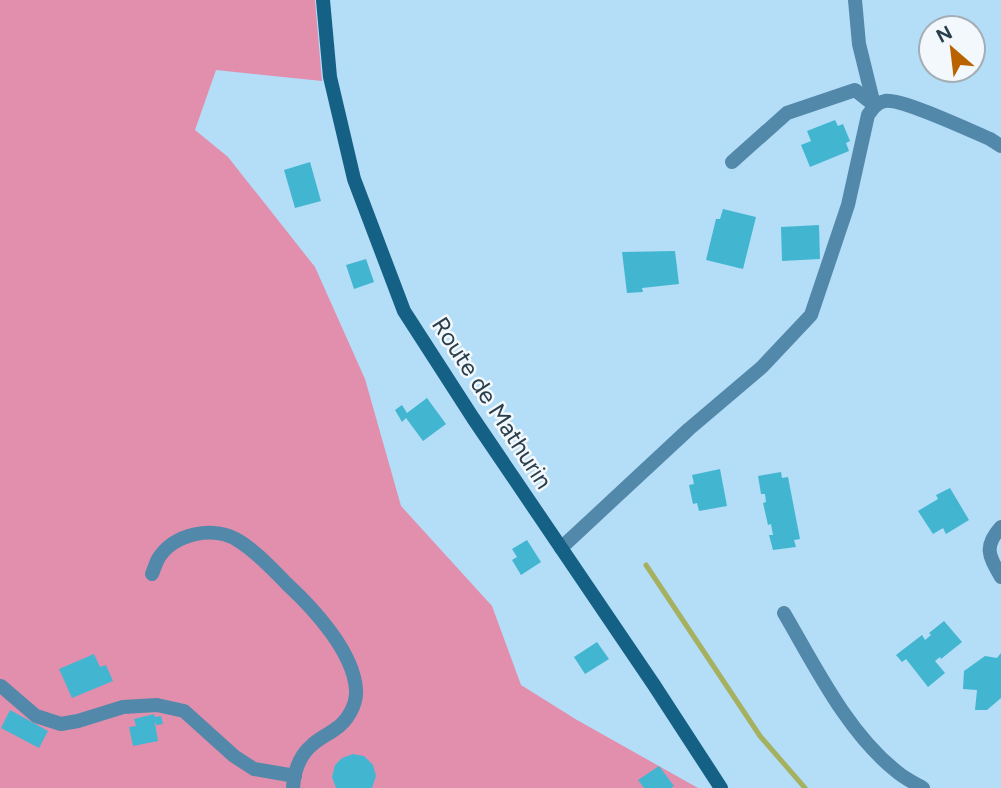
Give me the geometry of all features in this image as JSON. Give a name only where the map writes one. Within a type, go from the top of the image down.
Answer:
[{"type":"street","name":"Route de Mathurin","points":[[323,0],[330,77],[354,179],[404,312],[721,788]]},
{"type":"street","points":[[855,0],[859,44],[874,105]]},
{"type":"street","points":[[733,162],[787,113],[855,90],[874,105]]},
{"type":"street","points":[[561,548],[690,429],[762,367],[811,315],[848,205],[868,115],[874,105],[891,101],[911,106],[1001,146]]},
{"type":"street","points":[[1001,527],[992,537],[989,554],[1001,577]]},
{"type":"street","points":[[1,687],[36,716],[61,724],[123,707],[157,705],[184,711],[234,756],[254,769],[294,782],[304,753],[313,743],[336,729],[353,708],[356,691],[352,673],[330,630],[312,608],[262,559],[238,540],[227,536],[201,532],[188,536],[159,556],[152,573]]},
{"type":"street","points":[[784,613],[833,697],[869,746],[897,772],[923,788]]},
{"type":"shaded area","points":[[0,0],[315,0],[322,81],[216,70],[195,130],[228,157],[315,267],[365,379],[401,506],[492,606],[521,685],[698,788],[0,788]]},
{"type":"building","points":[[835,120],[838,126],[843,124],[850,141],[846,143],[849,151],[810,167],[801,145],[811,141],[807,131]]},
{"type":"building","points":[[310,162],[321,201],[295,208],[284,170]]},
{"type":"building","points":[[723,209],[756,217],[743,269],[706,260],[716,219],[720,219]]},
{"type":"building","points":[[819,225],[820,259],[782,261],[781,227]]},
{"type":"building","points":[[675,251],[679,284],[642,288],[643,292],[627,293],[622,252]]},
{"type":"building","points":[[366,259],[374,282],[354,289],[346,265]]},
{"type":"building","points":[[427,398],[446,424],[423,441],[406,418],[402,422],[395,410],[402,405],[407,413]]},
{"type":"building","points":[[720,469],[727,506],[699,511],[697,503],[693,504],[689,485],[694,484],[692,475]]},
{"type":"building","points":[[781,472],[782,478],[788,477],[800,539],[794,540],[796,547],[773,550],[769,535],[773,535],[771,524],[768,525],[763,503],[766,502],[765,494],[761,494],[758,476]]},
{"type":"building","points":[[950,488],[969,520],[946,534],[943,528],[933,534],[918,511],[938,499],[936,495]]},
{"type":"building","points":[[527,540],[541,562],[521,575],[512,560],[517,557],[512,549]]},
{"type":"building","points":[[944,621],[962,642],[935,661],[945,673],[928,687],[906,659],[902,662],[896,655],[922,635],[925,640],[931,635],[929,633]]},
{"type":"building","points":[[597,642],[609,659],[585,674],[574,657]]},
{"type":"building","points":[[1001,653],[1001,698],[987,710],[975,710],[977,690],[963,689],[964,671],[985,656],[997,658]]},
{"type":"building","points":[[94,654],[100,667],[106,665],[113,681],[72,698],[59,669]]},
{"type":"building","points":[[10,710],[48,731],[39,748],[1,728]]},
{"type":"building","points":[[154,714],[155,717],[161,716],[163,724],[155,723],[158,741],[133,746],[129,727],[136,726],[134,719]]},
{"type":"building","points":[[353,754],[364,756],[373,765],[376,776],[372,788],[336,788],[332,777],[335,765],[342,758]]},
{"type":"building","points":[[659,766],[674,786],[644,788],[638,780]]},
{"type":"waterway","points":[[646,565],[760,736],[805,788]]}]
